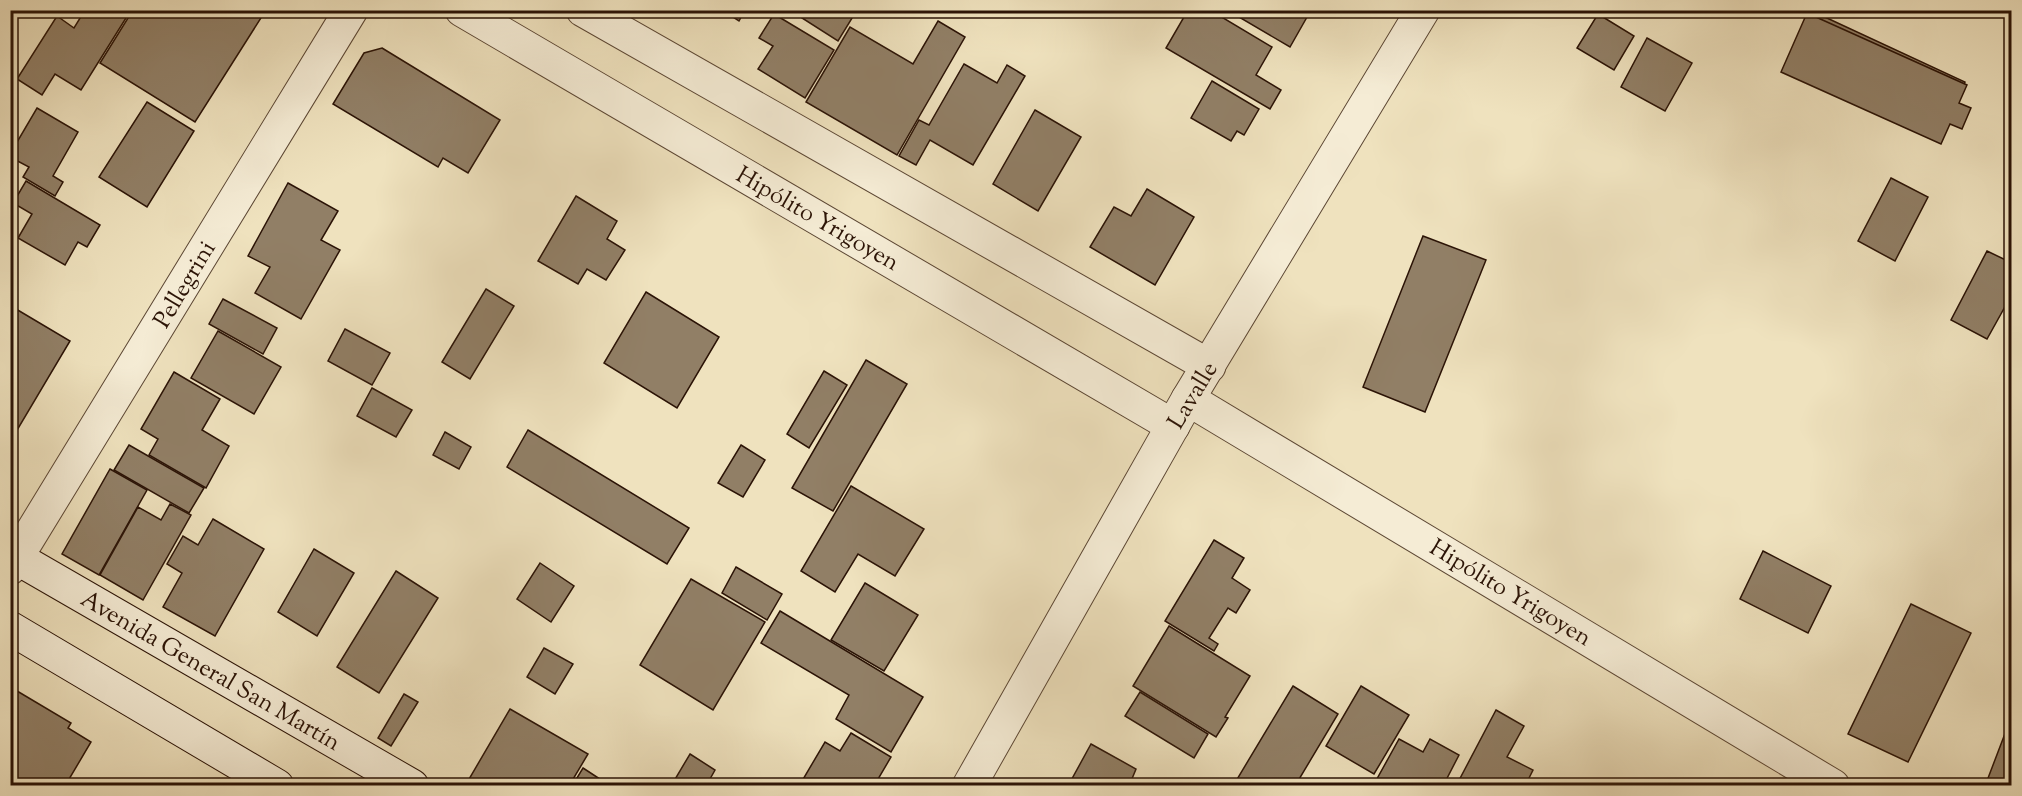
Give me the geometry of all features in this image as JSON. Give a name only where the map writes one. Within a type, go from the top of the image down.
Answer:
[{"type":"street","name":"Pellegrini","points":[[13,560],[351,10]]},
{"type":"street","name":"Hipólito Yrigoyen","points":[[462,10],[1181,413],[1833,786]]},
{"type":"street","points":[[584,10],[1209,366]]},
{"type":"street","name":"Lavalle","points":[[969,786],[1181,413],[1423,10]]},
{"type":"street","name":"Avenida General San Martín","points":[[13,560],[412,786]]},
{"type":"street","points":[[10,628],[277,786]]},
{"type":"building","points":[[85,10],[131,10],[81,90],[55,74],[42,95],[17,79],[57,16],[74,28]]},
{"type":"building","points":[[133,10],[266,10],[195,122],[100,63]]},
{"type":"building","points":[[722,10],[745,10],[739,21]]},
{"type":"building","points":[[807,10],[857,10],[838,41],[802,18]]},
{"type":"building","points":[[1188,10],[1210,10],[1272,47],[1256,75],[1281,90],[1270,109],[1166,48]]},
{"type":"building","points":[[1227,10],[1311,10],[1290,47]]},
{"type":"building","points":[[1814,12],[1965,82],[1942,132],[1791,62]]},
{"type":"building","points":[[1807,13],[1967,85],[1959,103],[1971,108],[1962,129],[1950,124],[1941,144],[1781,72]]},
{"type":"building","points":[[774,14],[834,50],[805,98],[758,69],[773,46],[759,38]]},
{"type":"building","points":[[1598,14],[1634,36],[1614,70],[1577,48]]},
{"type":"building","points":[[938,21],[965,37],[897,155],[806,102],[850,27],[913,64]]},
{"type":"building","points":[[1647,38],[1692,63],[1665,111],[1621,87]]},
{"type":"building","points":[[382,48],[500,120],[468,173],[443,158],[438,167],[333,104],[364,53]]},
{"type":"building","points":[[964,64],[997,83],[1007,65],[1025,76],[973,165],[930,140],[916,165],[899,156],[919,120],[929,125]]},
{"type":"building","points":[[1212,81],[1259,109],[1244,135],[1237,131],[1231,141],[1191,118]]},
{"type":"building","points":[[147,102],[194,131],[147,207],[99,177]]},
{"type":"building","points":[[37,108],[78,132],[53,176],[63,182],[55,196],[23,177],[29,167],[10,157]]},
{"type":"building","points":[[1035,110],[1081,137],[1038,211],[993,184]]},
{"type":"building","points":[[1891,178],[1928,197],[1895,261],[1858,241]]},
{"type":"building","points":[[26,181],[100,225],[87,247],[78,242],[65,265],[18,238],[32,214],[13,203]]},
{"type":"building","points":[[288,183],[338,211],[321,240],[340,250],[301,319],[255,293],[270,267],[248,256]]},
{"type":"building","points":[[1147,189],[1194,217],[1155,285],[1090,247],[1114,207],[1131,216]]},
{"type":"building","points":[[576,196],[617,221],[607,239],[625,250],[606,280],[587,269],[578,284],[538,261]]},
{"type":"building","points":[[1423,236],[1486,260],[1425,412],[1363,387]]},
{"type":"building","points":[[1987,251],[2012,263],[2012,294],[1987,339],[1951,320]]},
{"type":"building","points":[[486,289],[514,306],[470,379],[442,362]]},
{"type":"building","points":[[646,292],[719,337],[677,408],[604,363]]},
{"type":"building","points":[[223,299],[277,328],[263,354],[209,324]]},
{"type":"building","points":[[16,309],[70,341],[10,442],[10,318]]},
{"type":"building","points":[[345,329],[390,353],[372,385],[328,361]]},
{"type":"building","points":[[218,331],[281,367],[254,414],[191,378]]},
{"type":"building","points":[[866,360],[907,384],[833,511],[792,488]]},
{"type":"building","points":[[824,371],[847,385],[809,448],[787,434]]},
{"type":"building","points":[[174,372],[220,399],[202,430],[229,446],[206,488],[149,455],[158,439],[141,429]]},
{"type":"building","points":[[372,388],[412,410],[396,437],[357,416]]},
{"type":"building","points":[[528,430],[689,528],[667,564],[507,467]]},
{"type":"building","points":[[445,432],[471,447],[459,469],[433,455]]},
{"type":"building","points":[[129,445],[204,488],[189,513],[114,470]]},
{"type":"building","points":[[741,445],[765,460],[743,497],[718,483]]},
{"type":"building","points":[[110,469],[147,490],[99,575],[62,554]]},
{"type":"building","points":[[851,486],[924,529],[895,576],[858,554],[835,592],[801,571]]},
{"type":"building","points":[[170,504],[191,515],[143,600],[100,575],[138,507],[161,520]]},
{"type":"building","points":[[213,519],[264,549],[215,636],[163,607],[182,573],[167,564],[183,536],[198,545]]},
{"type":"building","points":[[1214,540],[1244,558],[1232,578],[1250,590],[1236,613],[1228,608],[1209,638],[1218,644],[1214,651],[1165,621]]},
{"type":"building","points":[[314,549],[354,573],[317,636],[278,612]]},
{"type":"building","points":[[1763,551],[1831,586],[1808,633],[1740,599]]},
{"type":"building","points":[[540,563],[574,586],[551,622],[517,599]]},
{"type":"building","points":[[736,567],[782,594],[767,620],[722,593]]},
{"type":"building","points":[[396,571],[438,598],[379,693],[337,667]]},
{"type":"building","points":[[691,579],[765,622],[713,710],[640,665]]},
{"type":"building","points":[[865,583],[918,615],[884,671],[831,640]]},
{"type":"building","points":[[1911,604],[1971,633],[1908,762],[1848,734]]},
{"type":"building","points":[[780,611],[923,697],[891,752],[836,719],[849,695],[761,643]]},
{"type":"building","points":[[1169,626],[1250,676],[1225,717],[1228,718],[1216,737],[1133,686]]},
{"type":"building","points":[[544,648],[573,664],[555,694],[527,677]]},
{"type":"building","points":[[1293,686],[1338,714],[1295,786],[1233,786]]},
{"type":"building","points":[[1361,686],[1409,715],[1374,774],[1326,746]]},
{"type":"building","points":[[12,688],[71,723],[68,728],[91,742],[65,786],[23,786],[10,778]]},
{"type":"building","points":[[1140,692],[1208,734],[1194,758],[1125,716]]},
{"type":"building","points":[[404,694],[418,702],[391,746],[378,738]]},
{"type":"building","points":[[510,709],[588,754],[569,786],[465,786]]},
{"type":"building","points":[[1496,710],[1524,726],[1507,757],[1533,770],[1525,786],[1456,786]]},
{"type":"building","points":[[2006,731],[2012,733],[2012,786],[1985,786]]},
{"type":"building","points":[[851,733],[891,757],[874,786],[810,786],[802,781],[825,742],[840,751]]},
{"type":"building","points":[[1399,739],[1423,752],[1430,739],[1459,755],[1443,786],[1373,786]]},
{"type":"building","points":[[1091,744],[1136,769],[1129,786],[1068,786]]},
{"type":"building","points":[[690,754],[715,770],[706,786],[671,786]]},
{"type":"building","points":[[583,768],[603,781],[600,786],[572,786]]}]
